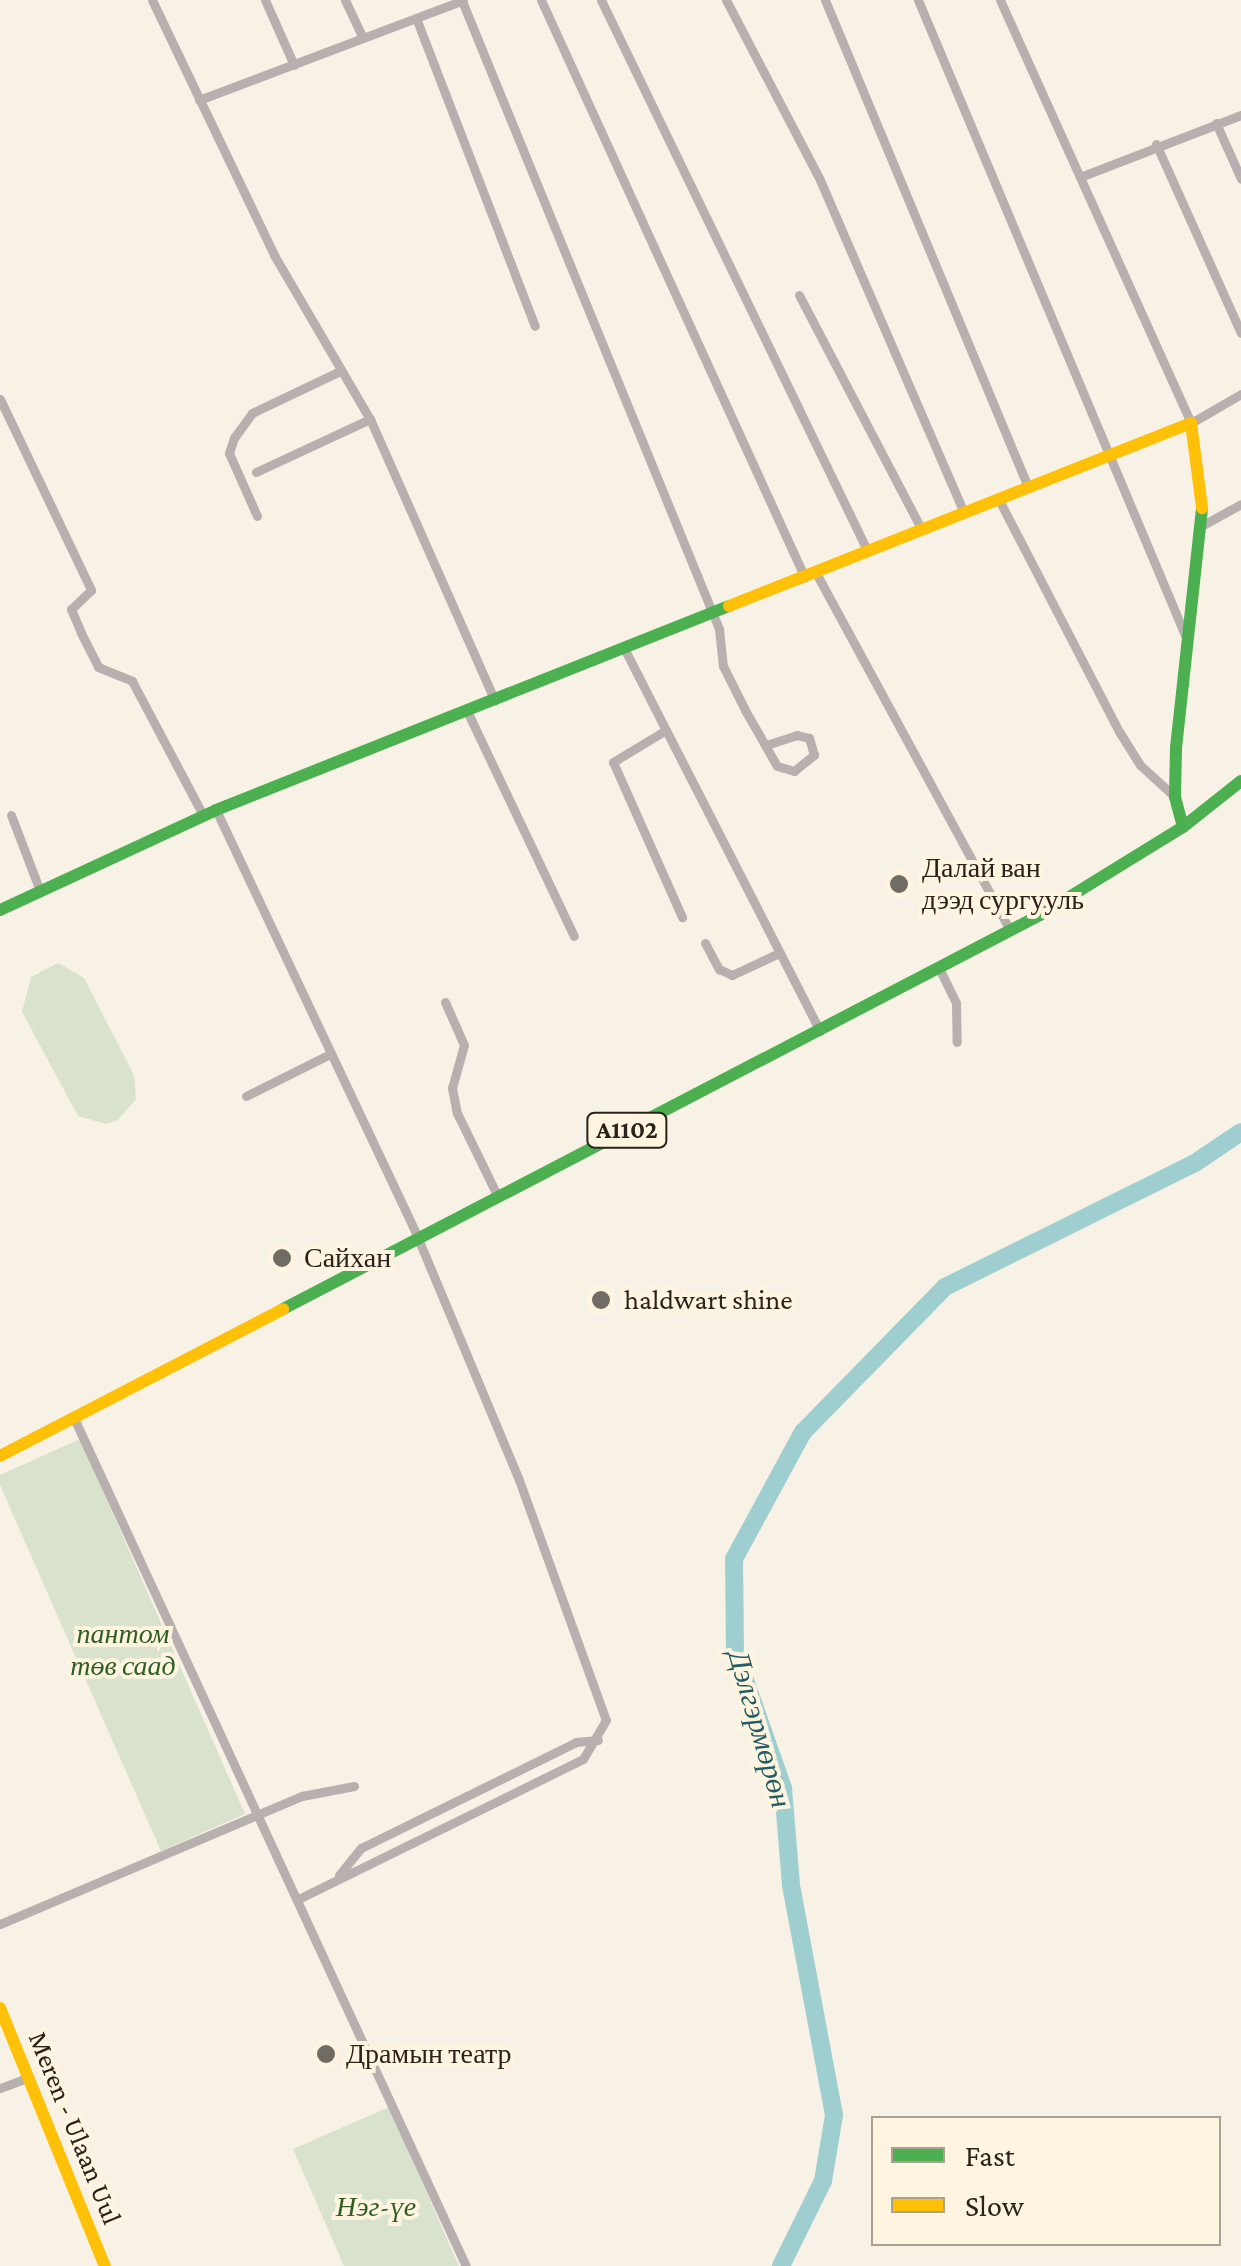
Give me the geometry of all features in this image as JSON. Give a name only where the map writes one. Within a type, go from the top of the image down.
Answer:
[{"type":"main road","points":[[0,910],[210,813],[626,652],[1191,423],[1202,460],[1202,525],[1175,797],[1183,827]]},
{"type":"main road","name":"A1102","points":[[0,1456],[1010,931],[1183,827],[1241,783]]},
{"type":"main road","name":"Meren - Ulaan Uul","points":[[0,2008],[104,2266]]},
{"type":"street","points":[[152,0],[338,372],[370,419],[494,700]]},
{"type":"street","points":[[265,0],[294,64]]},
{"type":"street","points":[[345,0],[363,38]]},
{"type":"street","points":[[424,0],[430,13]]},
{"type":"street","points":[[199,100],[463,0],[712,614],[723,666],[766,745],[785,770],[805,766],[814,755],[809,738],[797,735],[766,745]]},
{"type":"street","points":[[541,0],[810,576],[1010,931]]},
{"type":"street","points":[[601,0],[868,552]]},
{"type":"street","points":[[726,0],[820,180],[964,513]]},
{"type":"street","points":[[825,0],[1028,487]]},
{"type":"street","points":[[918,0],[1190,647]]},
{"type":"street","points":[[1000,0],[1191,423],[1241,394]]},
{"type":"street","points":[[416,18],[536,326]]},
{"type":"street","points":[[1080,177],[1156,144],[1241,115]]},
{"type":"street","points":[[1216,123],[1241,179]]},
{"type":"street","points":[[1156,144],[1241,333]]},
{"type":"street","points":[[799,295],[922,530]]},
{"type":"street","points":[[257,516],[229,453],[234,438],[252,413],[338,372]]},
{"type":"street","points":[[0,399],[91,590],[72,610],[80,633],[98,667],[132,680],[210,813],[417,1236],[520,1480],[606,1720],[598,1740],[583,1759],[371,1867],[337,1877],[300,1898]]},
{"type":"street","points":[[256,472],[370,419]]},
{"type":"street","points":[[999,500],[1120,733],[1140,765],[1175,797]]},
{"type":"street","points":[[1202,525],[1241,504]]},
{"type":"street","points":[[626,652],[820,1031]]},
{"type":"street","points":[[467,711],[574,936]]},
{"type":"street","points":[[666,730],[613,762],[682,917]]},
{"type":"street","points":[[11,815],[40,891]]},
{"type":"street","points":[[705,943],[719,969],[732,975],[779,953]]},
{"type":"street","points":[[939,968],[956,1003],[957,1042]]},
{"type":"street","points":[[445,1002],[464,1046],[452,1088],[458,1113],[498,1197]]},
{"type":"street","points":[[246,1096],[330,1054]]},
{"type":"street","points":[[74,1416],[261,1813],[466,2266]]},
{"type":"street","points":[[337,1877],[361,1848],[576,1742],[598,1740]]},
{"type":"street","points":[[0,1924],[261,1813],[354,1786]]},
{"type":"street","points":[[0,2088],[27,2078]]},
{"type":"green space","points":[[58,963],[84,978],[134,1075],[136,1099],[118,1120],[106,1124],[78,1116],[22,1012],[31,977]]},
{"type":"green space","name":"пантом төв саад","points":[[80,1439],[245,1814],[161,1851],[0,1485],[0,1475]]},
{"type":"green space","name":"Нэг-үе","points":[[389,2107],[459,2266],[344,2266],[293,2149]]},
{"type":"waterway","name":"Дэлгэрмөрөн","points":[[781,2266],[823,2181],[834,2115],[791,1885],[783,1788],[735,1652],[734,1559],[803,1432],[945,1287],[1195,1163],[1241,1132]]},
{"type":"traffic: fast","points":[[1183,827],[1175,797],[1176,748],[1202,508]]},
{"type":"traffic: fast","points":[[0,910],[216,810],[729,606]]},
{"type":"traffic: fast","points":[[283,1309],[1040,915],[1183,827],[1241,781]]},
{"type":"traffic: slow","points":[[729,606],[1191,423],[1202,508]]},
{"type":"traffic: slow","points":[[0,1456],[283,1309]]},
{"type":"traffic: slow","points":[[0,2008],[105,2266]]},
{"type":"place","name":"Далай ван дээд сургууль","points":[[899,884]]},
{"type":"place","name":"Сайхан","points":[[282,1258]]},
{"type":"place","name":"haldwart shine","points":[[601,1300]]},
{"type":"place","name":"Драмын театр","points":[[326,2054]]}]
